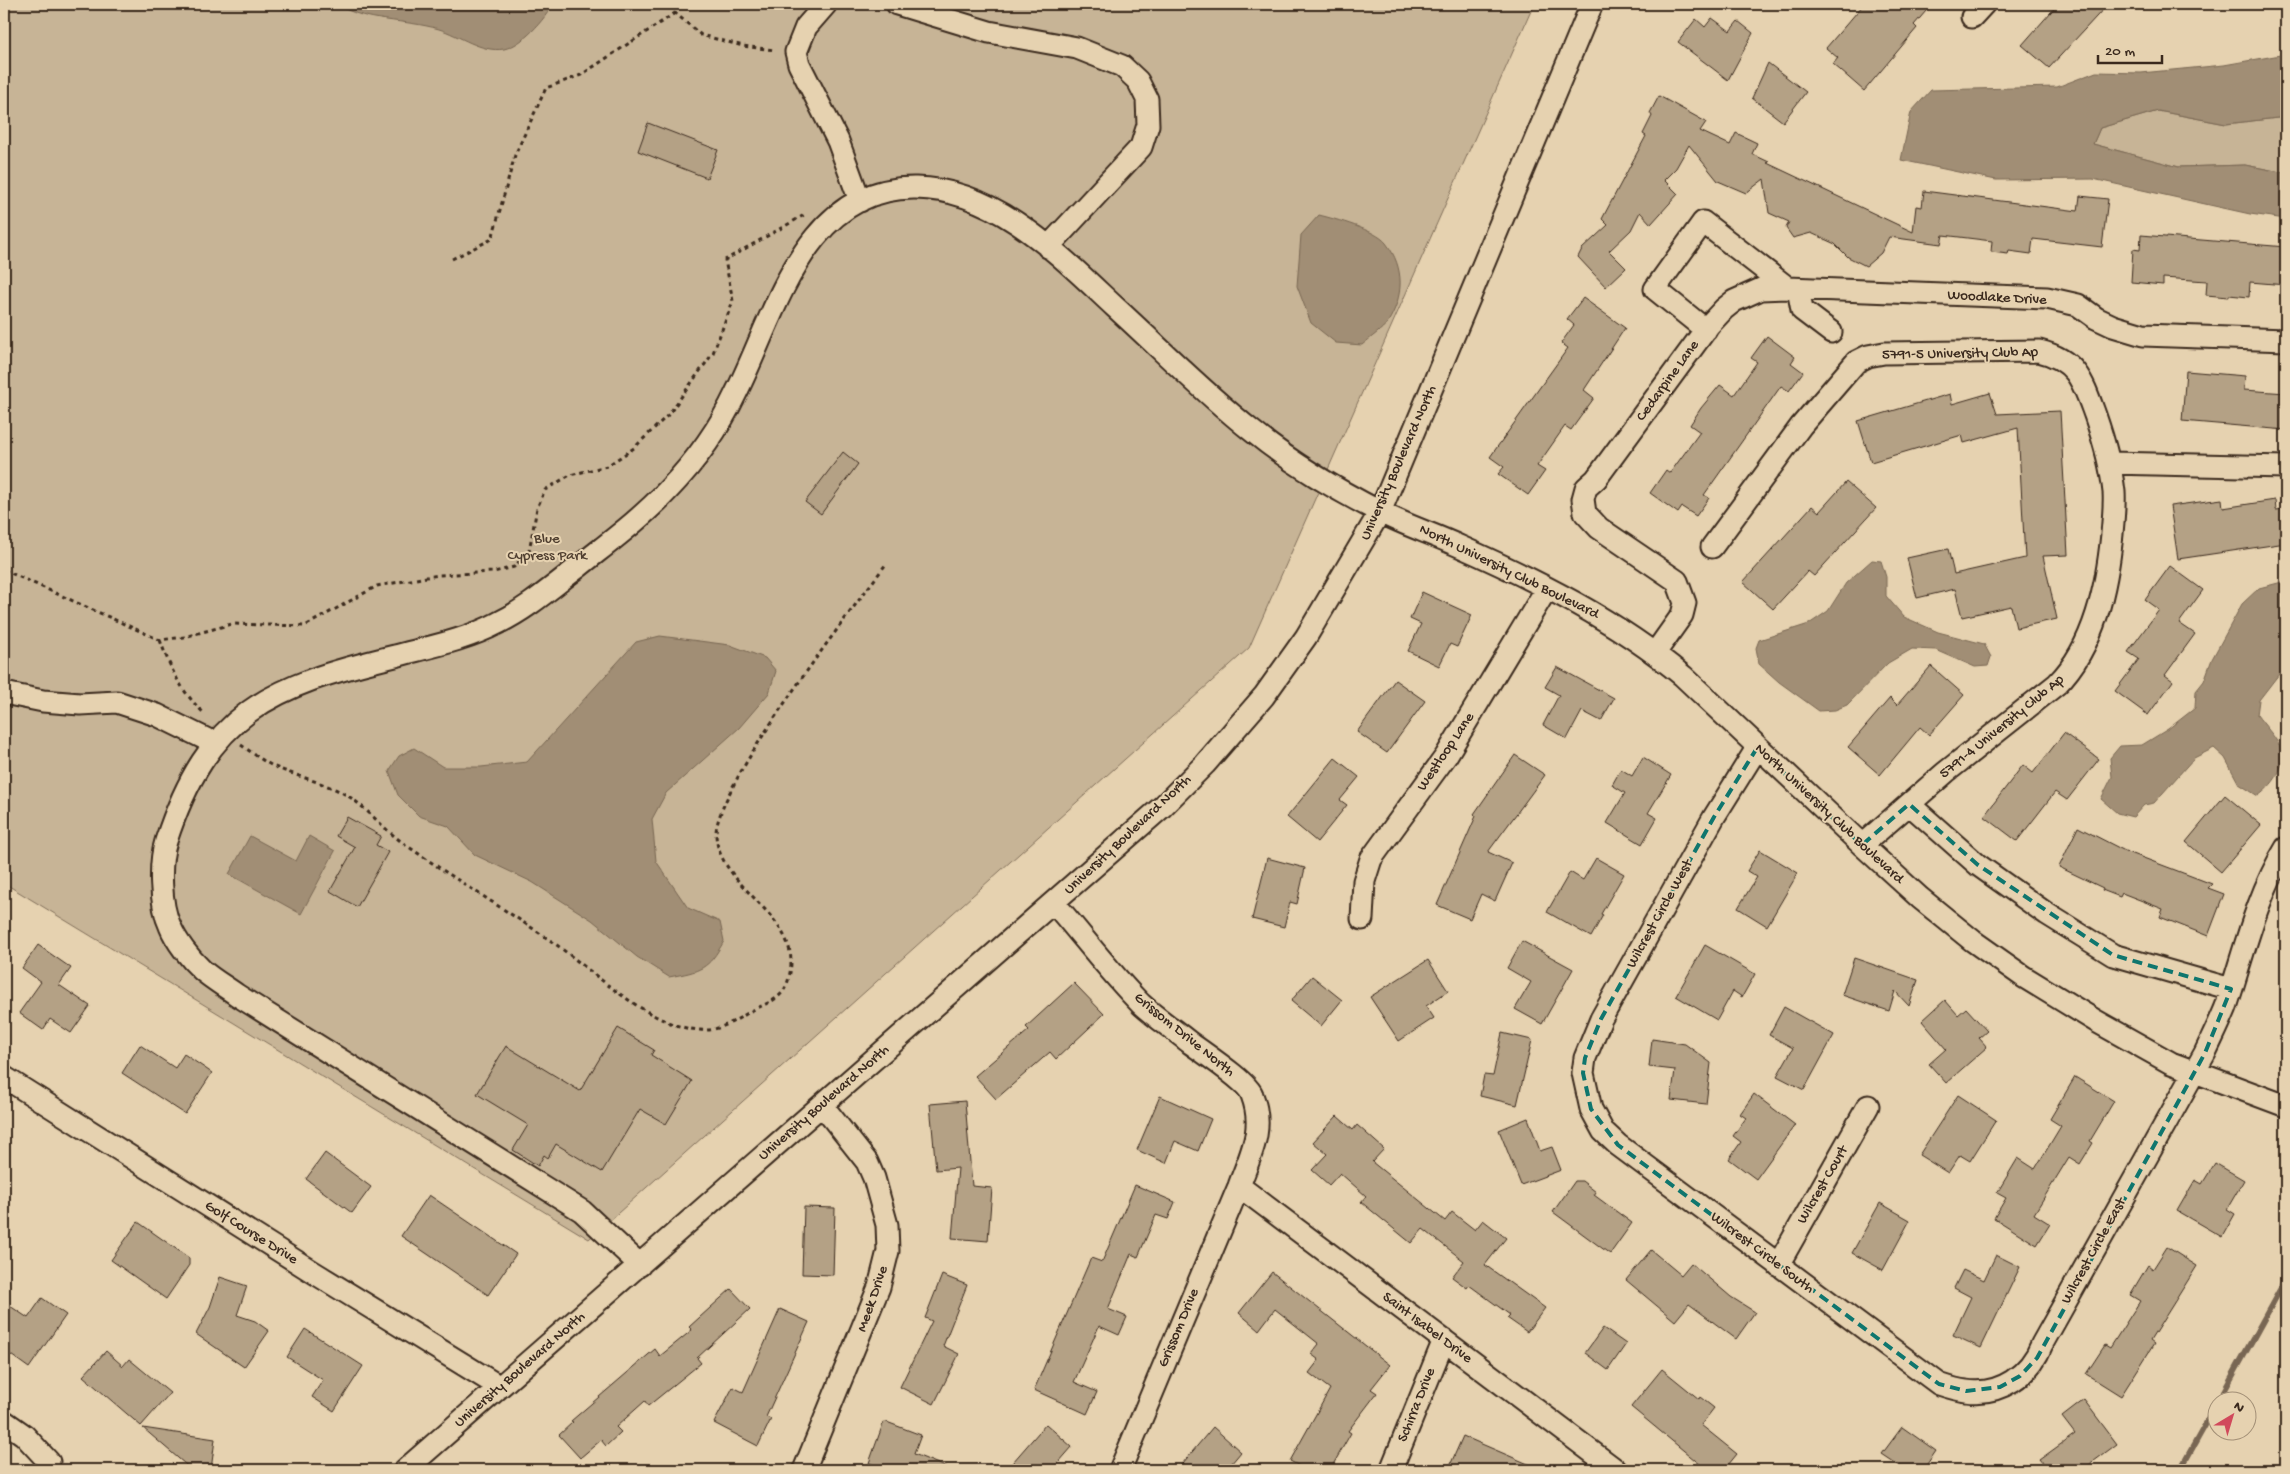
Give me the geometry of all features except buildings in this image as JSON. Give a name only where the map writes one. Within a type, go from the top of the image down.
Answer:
[{"type":"street","points":[[826,4],[806,27],[796,52],[799,64],[838,141],[860,201]]},
{"type":"street","points":[[897,4],[989,32],[1077,48],[1122,66],[1138,81],[1147,99],[1148,125],[1140,148],[1048,247]]},
{"type":"street","name":"University Boulevard North","points":[[404,1470],[1162,807],[1264,696],[1306,637],[1380,512],[1592,4]]},
{"type":"street","name":"North University Club Boulevard","points":[[640,1264],[582,1211],[263,1011],[202,970],[168,924],[162,886],[162,852],[188,784],[220,737],[240,717],[292,687],[327,674],[450,642],[493,626],[521,610],[600,550],[667,491],[703,449],[723,420],[766,324],[801,258],[818,233],[839,212],[890,189],[920,188],[950,192],[977,201],[1012,219],[1048,247],[1244,425],[1278,451],[1380,512],[1460,546],[1600,616],[1655,653],[1683,676],[1757,748],[1920,898],[1973,941],[2017,972],[2096,1021],[2192,1072],[2286,1106]]},
{"type":"street","points":[[1706,330],[1655,289],[1703,222],[1793,288],[1802,310],[1831,332]]},
{"type":"street","name":"Woodlake Drive","points":[[1761,289],[1793,288],[2047,298],[2078,306],[2113,326],[2143,335],[2286,340]]},
{"type":"street","name":"Cedarpine Lane","points":[[1655,653],[1682,615],[1685,603],[1676,581],[1599,528],[1585,513],[1583,499],[1586,488],[1596,479],[1706,330],[1734,300],[1761,289]]},
{"type":"street","name":"5791-5 University Club Ap","points":[[1712,547],[1801,426],[1856,362],[1868,356],[1884,353],[2026,350],[2053,355],[2068,364],[2078,374],[2089,393],[2110,463]]},
{"type":"street","points":[[2110,463],[2286,467]]},
{"type":"street","name":"5791-4 University Club Ap","points":[[1862,846],[1909,804],[2068,673],[2091,628],[2103,594],[2109,566],[2114,494],[2110,463]]},
{"type":"street","name":"Westloop Lane","points":[[1362,919],[1364,881],[1371,859],[1446,756],[1547,588]]},
{"type":"street","points":[[4,693],[43,701],[80,704],[117,702],[220,737]]},
{"type":"street","name":"Wilcrest Circle West","points":[[1585,1088],[1583,1073],[1585,1058],[1601,1019],[1714,817],[1757,748]]},
{"type":"street","points":[[1909,804],[1978,865],[2047,914],[2113,955],[2231,989]]},
{"type":"street","name":"Wilcrest Circle East","points":[[1966,1391],[1985,1392],[2000,1387],[2020,1376],[2036,1358],[2105,1230],[2144,1164],[2192,1072],[2205,1053],[2225,1009],[2245,942],[2267,886],[2286,848]]},
{"type":"street","name":"Grissom Drive North","points":[[1054,903],[1141,1004],[1243,1082],[1251,1092],[1258,1113],[1258,1127],[1239,1186]]},
{"type":"street","name":"Golf Course Drive","points":[[4,1077],[313,1272],[500,1387]]},
{"type":"street","name":"Wilcrest Circle South","points":[[1585,1088],[1591,1108],[1603,1130],[1618,1145],[1939,1384],[1966,1391]]},
{"type":"street","name":"Meek Drive","points":[[804,1470],[879,1287],[888,1250],[887,1225],[874,1178],[867,1162],[822,1105]]},
{"type":"street","name":"Wilcrest Court","points":[[1778,1265],[1868,1106]]},
{"type":"street","name":"Saint Isabel Drive","points":[[1239,1186],[1616,1470]]},
{"type":"street","name":"Grissom Drive","points":[[1120,1470],[1239,1186]]},
{"type":"street","name":"Schirra Drive","points":[[1390,1470],[1444,1340]]},
{"type":"street","points":[[4,1421],[24,1435],[48,1462]]},
{"type":"path","points":[[676,14],[677,4]]},
{"type":"path","points":[[676,14],[701,35],[743,46],[796,52]]},
{"type":"path","points":[[452,259],[492,239],[515,155],[546,88],[581,75],[676,14]]},
{"type":"path","points":[[4,570],[160,640],[184,637],[232,624],[306,626],[377,586],[438,575],[494,572],[514,567],[529,551],[537,508],[545,490],[570,475],[607,466],[634,448],[669,414],[713,353],[733,301],[725,260],[812,211]]},
{"type":"path","points":[[160,640],[170,668],[191,702],[220,737],[239,744],[277,768],[322,783],[353,799],[404,844],[500,906],[587,966],[626,999],[669,1022],[701,1030],[723,1027],[780,997],[789,978],[791,955],[784,934],[723,859],[716,834],[725,800],[774,720],[886,564]]},
{"type":"highlighted area","points":[[1757,748],[1862,845],[1909,804],[1978,865],[2113,955],[2231,989],[2205,1053],[2037,1358],[2020,1376],[2000,1387],[1966,1391],[1939,1384],[1618,1145],[1591,1109],[1583,1073],[1585,1058],[1601,1019],[1714,817]]},
{"type":"green space","name":"Blue Cypress Park","points":[[4,4],[1534,4],[1249,648],[589,1239],[4,883]]},
{"type":"green space","points":[[2158,111],[2226,124],[2286,117],[2286,173],[2245,165],[2179,167],[2093,144],[2100,128]]},
{"type":"shaded area","points":[[336,4],[553,4],[539,24],[518,43],[511,47],[495,50],[479,46],[439,29],[360,15]]},
{"type":"shaded area","points":[[2286,54],[2286,117],[2226,124],[2158,111],[2100,128],[2093,144],[2179,167],[2245,165],[2286,173],[2286,219],[2250,214],[2093,179],[1996,180],[1901,160],[1911,112],[1931,90],[2057,87],[2096,72],[2141,73],[2224,65]]},
{"type":"shaded area","points":[[1319,215],[1355,226],[1381,238],[1397,262],[1400,282],[1397,302],[1393,312],[1388,322],[1362,345],[1336,343],[1311,323],[1297,286],[1301,235]]},
{"type":"shaded area","points":[[1872,560],[1881,561],[1886,577],[1886,596],[1904,617],[1938,632],[1984,644],[1991,657],[1988,666],[1975,667],[1936,650],[1912,649],[1888,663],[1847,705],[1835,710],[1819,711],[1779,682],[1759,664],[1756,648],[1759,640],[1809,624],[1828,611],[1846,583]]},
{"type":"shaded area","points":[[2286,581],[2286,665],[2259,700],[2257,715],[2275,739],[2282,754],[2280,769],[2273,781],[2258,796],[2239,784],[2225,758],[2214,748],[2194,758],[2154,803],[2144,805],[2133,817],[2117,813],[2101,799],[2112,777],[2110,758],[2120,746],[2142,745],[2168,729],[2195,708],[2196,691],[2204,681],[2212,659],[2242,604],[2259,588]]},
{"type":"shaded area","points":[[660,636],[730,645],[765,658],[776,671],[769,693],[739,728],[666,793],[652,819],[656,861],[688,908],[720,922],[724,941],[713,958],[702,968],[669,977],[637,957],[592,920],[532,882],[475,855],[448,826],[419,816],[398,795],[389,771],[399,756],[414,748],[443,767],[481,767],[527,762],[636,642]]},
{"type":"shaded area","points":[[250,836],[296,861],[309,836],[335,851],[301,914],[229,874]]},
{"type":"waterway","points":[[2224,1392],[2286,1279]]},
{"type":"waterway","points":[[2180,1470],[2208,1420]]}]
